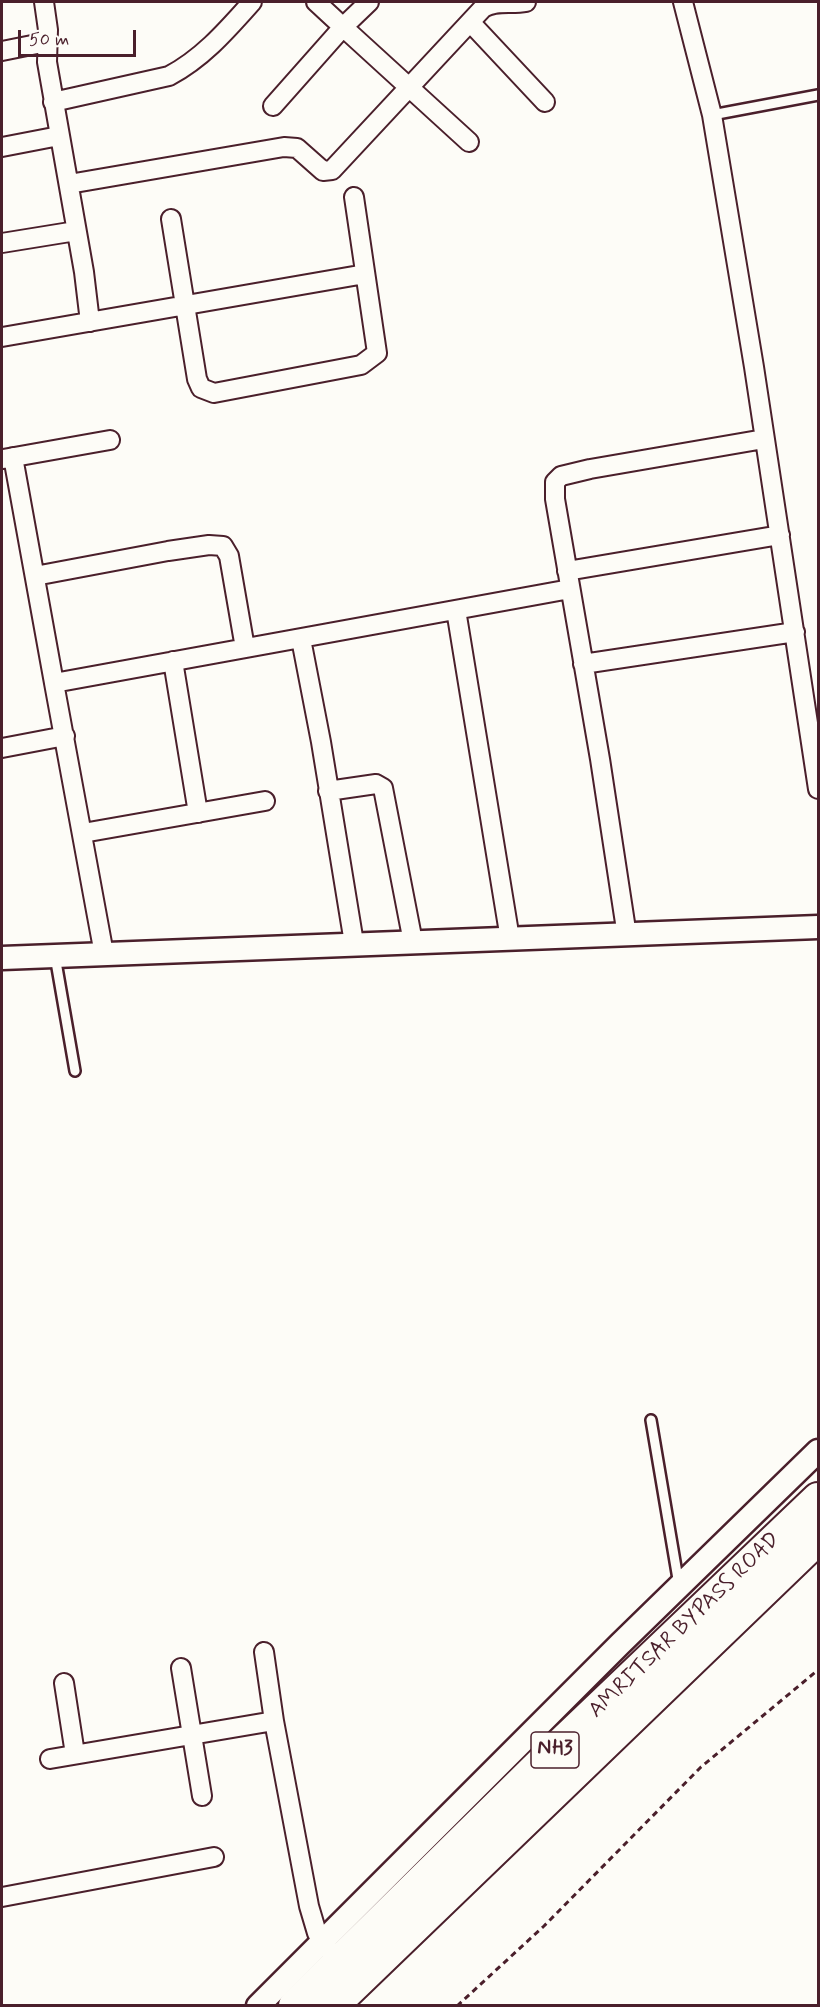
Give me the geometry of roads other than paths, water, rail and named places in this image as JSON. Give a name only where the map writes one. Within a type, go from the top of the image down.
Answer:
[{"type":"highway","name":"AMRITSAR BYPASS ROAD","points":[[295,2006],[331,1953],[553,1752],[819,1499]]},
{"type":"highway","name":"AMRITSAR BYPASS ROAD","points":[[332,2006],[819,1538]]},
{"type":"street","points":[[44,2],[53,102],[69,184],[90,322]]},
{"type":"street","points":[[53,102],[176,72],[218,41],[252,2]]},
{"type":"street","points":[[316,2],[469,142]]},
{"type":"street","points":[[273,105],[369,2]]},
{"type":"street","points":[[69,184],[284,147],[297,148],[323,171],[332,170],[408,87],[489,5],[513,5],[526,2]]},
{"type":"street","points":[[683,2],[712,115],[819,789]]},
{"type":"street","points":[[470,22],[545,102]]},
{"type":"street","points":[[2,51],[47,42]]},
{"type":"street","points":[[2,147],[59,136]]},
{"type":"street","points":[[171,219],[197,379],[201,388],[207,393],[214,393],[361,365],[373,359],[377,353],[377,341],[354,197]]},
{"type":"street","points":[[2,243],[76,231]]},
{"type":"street","points":[[2,337],[365,274]]},
{"type":"street","points":[[627,936],[555,499],[557,478],[590,469],[764,439]]},
{"type":"street","points":[[104,954],[35,576],[7,458],[110,440]]},
{"type":"street","points":[[567,571],[780,535]]},
{"type":"street","points":[[35,576],[168,551],[209,545],[223,546],[230,556],[245,648]]},
{"type":"street","points":[[54,683],[570,590]]},
{"type":"street","points":[[456,610],[510,939]]},
{"type":"street","points":[[583,664],[795,632]]},
{"type":"street","points":[[301,639],[354,943]]},
{"type":"street","points":[[173,661],[198,813]]},
{"type":"street","points":[[2,748],[64,736]]},
{"type":"street","points":[[328,791],[376,784],[383,788],[413,942]]},
{"type":"street","points":[[83,833],[265,801]]},
{"type":"street","points":[[2,958],[819,927]]},
{"type":"street","points":[[258,2006],[331,1953],[679,1587],[819,1451]]},
{"type":"street","points":[[264,1652],[274,1720],[309,1906],[313,1923],[331,1953]]},
{"type":"street","points":[[181,1668],[202,1796]]},
{"type":"street","points":[[64,1683],[75,1754]]},
{"type":"street","points":[[50,1759],[274,1720]]},
{"type":"street","points":[[2,1897],[214,1857]]},
{"type":"lane","points":[[712,115],[819,95]]},
{"type":"lane","points":[[55,956],[75,1071]]},
{"type":"lane","points":[[651,1420],[679,1587]]}]
